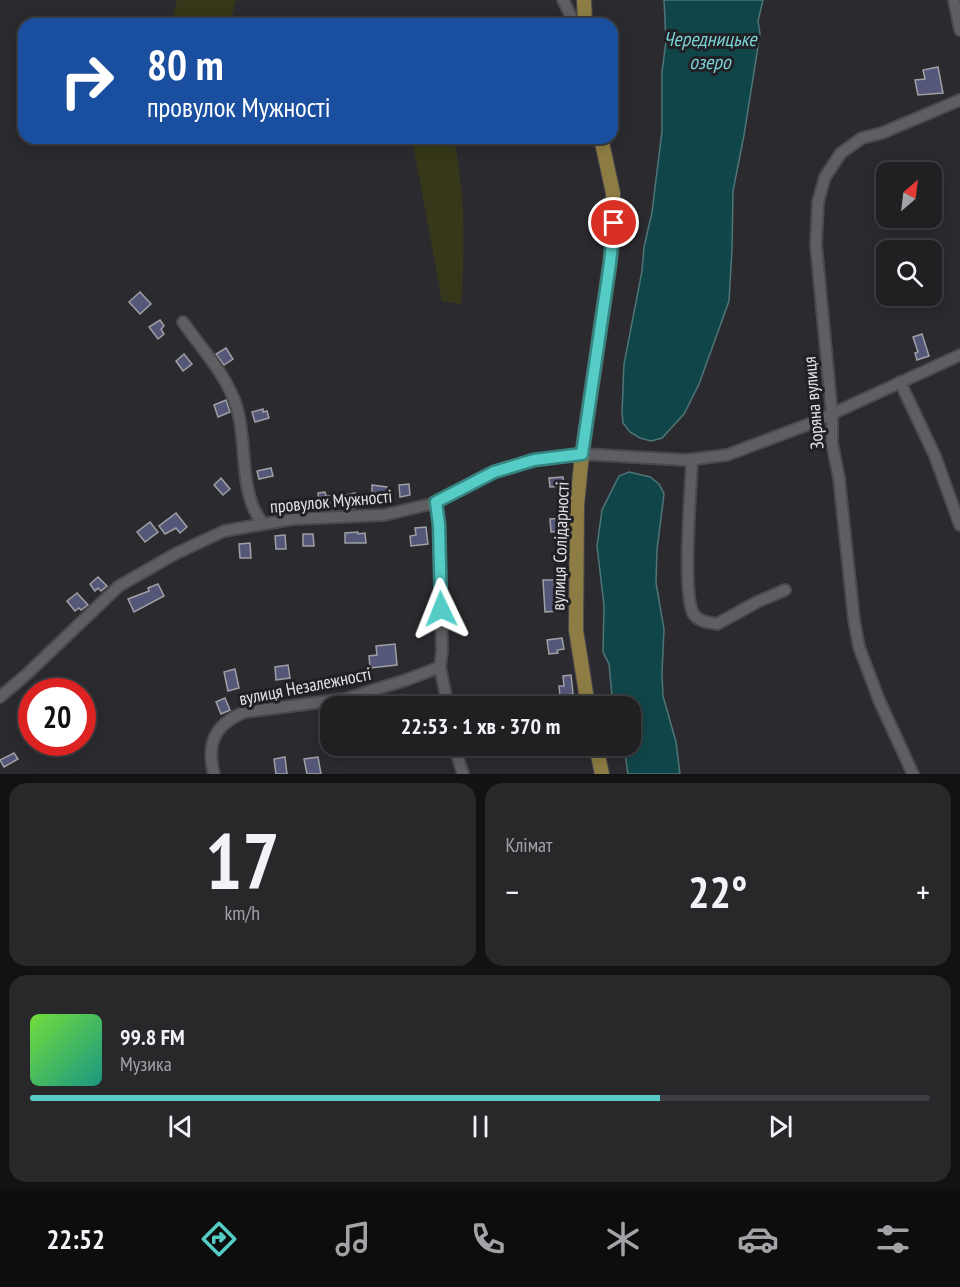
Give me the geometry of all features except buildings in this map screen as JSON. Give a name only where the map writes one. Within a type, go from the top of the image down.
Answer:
[{"type":"main road","points":[[584,0],[585,18]]},
{"type":"main road","name":"вулиця Солідарності","points":[[586,696],[576,630],[577,505],[614,223],[613,193],[603,144]]},
{"type":"main road","points":[[598,756],[602,774]]},
{"type":"street","points":[[563,0],[572,18]]},
{"type":"street","points":[[954,0],[960,30]]},
{"type":"street","name":"Зоряна вулиця","points":[[914,774],[879,700],[859,647],[854,620],[839,478],[832,443],[832,414],[816,245],[818,202],[825,177],[841,153],[862,138],[882,133],[960,100]]},
{"type":"street","points":[[183,322],[225,382],[236,407],[243,436],[247,485],[252,505],[263,524]]},
{"type":"street","name":"провулок Мужності","points":[[0,697],[120,586],[175,554],[224,531],[293,519],[384,515],[436,502],[494,472],[534,460],[582,454],[692,459],[727,455],[812,423],[960,355]]},
{"type":"street","points":[[900,382],[935,456],[960,525]]},
{"type":"street","points":[[692,459],[688,558],[690,602],[694,614],[702,621],[717,624],[785,590]]},
{"type":"street","points":[[436,502],[442,651],[440,667],[446,696]]},
{"type":"street","name":"вулиця Незалежності","points":[[214,774],[210,754],[214,735],[230,718],[245,712],[345,699],[406,681],[440,667]]},
{"type":"street","points":[[457,756],[463,774]]},
{"type":"green space","points":[[177,0],[236,0],[231,18],[173,18]]},
{"type":"green space","points":[[413,144],[455,144],[458,158],[463,221],[461,304],[442,301]]},
{"type":"water","name":"Чередницьке озеро","points":[[664,0],[763,0],[758,21],[760,34],[733,191],[729,301],[699,384],[684,414],[662,438],[651,441],[630,432],[623,423],[622,412],[624,364],[652,212],[662,131],[662,72],[666,41]]},
{"type":"water","points":[[629,472],[650,477],[659,484],[664,494],[657,550],[656,583],[664,629],[663,696],[676,742],[680,774],[628,774],[625,756],[641,756],[641,696],[612,696],[609,664],[603,652],[604,605],[597,546],[602,510],[619,476]]},
{"type":"route","points":[[441,609],[439,525],[436,502],[494,472],[534,460],[582,454],[614,223]]}]
